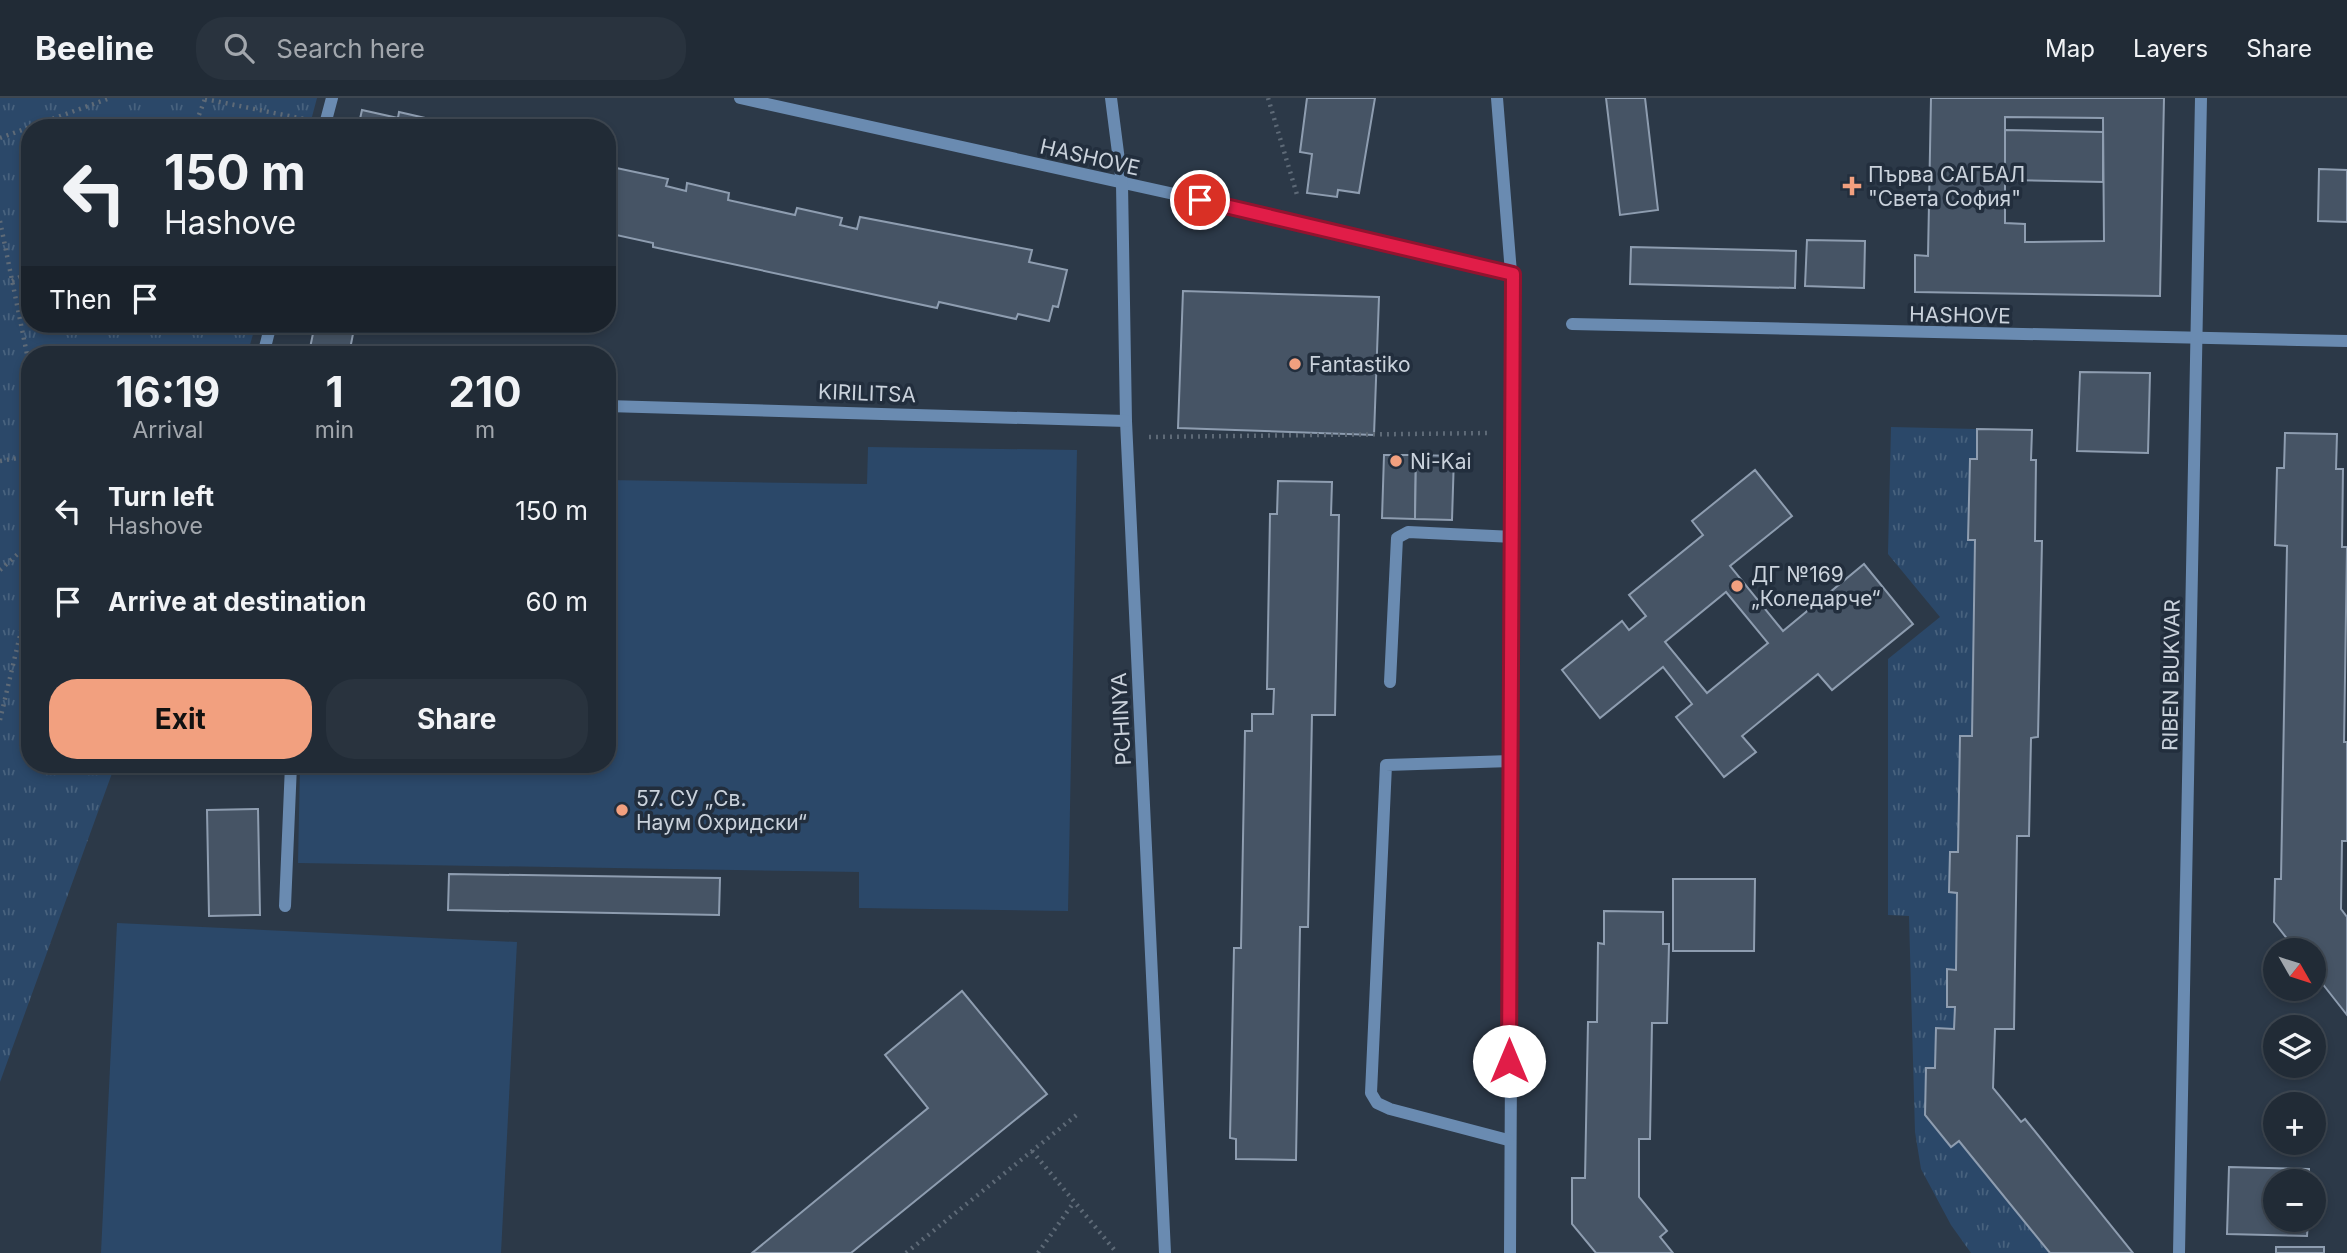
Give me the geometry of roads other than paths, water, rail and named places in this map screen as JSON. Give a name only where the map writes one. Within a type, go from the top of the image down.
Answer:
[{"type":"street","points":[[326,119],[332,98]]},
{"type":"street","name":"HASHOVE","points":[[740,98],[1305,223],[1513,274]]},
{"type":"street","name":"PCHINYA","points":[[1111,98],[1122,184],[1126,421],[1165,1253]]},
{"type":"street","points":[[1497,98],[1513,274],[1514,537],[1508,1140],[1510,1253]]},
{"type":"street","name":"RIBEN BUKVAR","points":[[2179,1253],[2201,98]]},
{"type":"street","name":"HASHOVE","points":[[1572,324],[2197,340],[2347,341]]},
{"type":"street","name":"KIRILITSA","points":[[616,406],[1126,421]]},
{"type":"street","points":[[1390,682],[1397,538],[1408,532],[1514,537]]},
{"type":"street","points":[[1508,1140],[1390,1109],[1377,1103],[1371,1093],[1386,765],[1511,761]]},
{"type":"street","points":[[285,905],[291,773]]},
{"type":"place","name":"Първа САГБАЛ \"Света София\"","points":[[1852,186]]},
{"type":"place","name":"Fantastiko","points":[[1295,364]]},
{"type":"place","name":"Ni-Kai","points":[[1396,461]]},
{"type":"place","name":"ДГ №169 „Коледарче“","points":[[1737,586]]},
{"type":"place","name":"57. СУ „Св. Наум Охридски“","points":[[622,810]]}]
